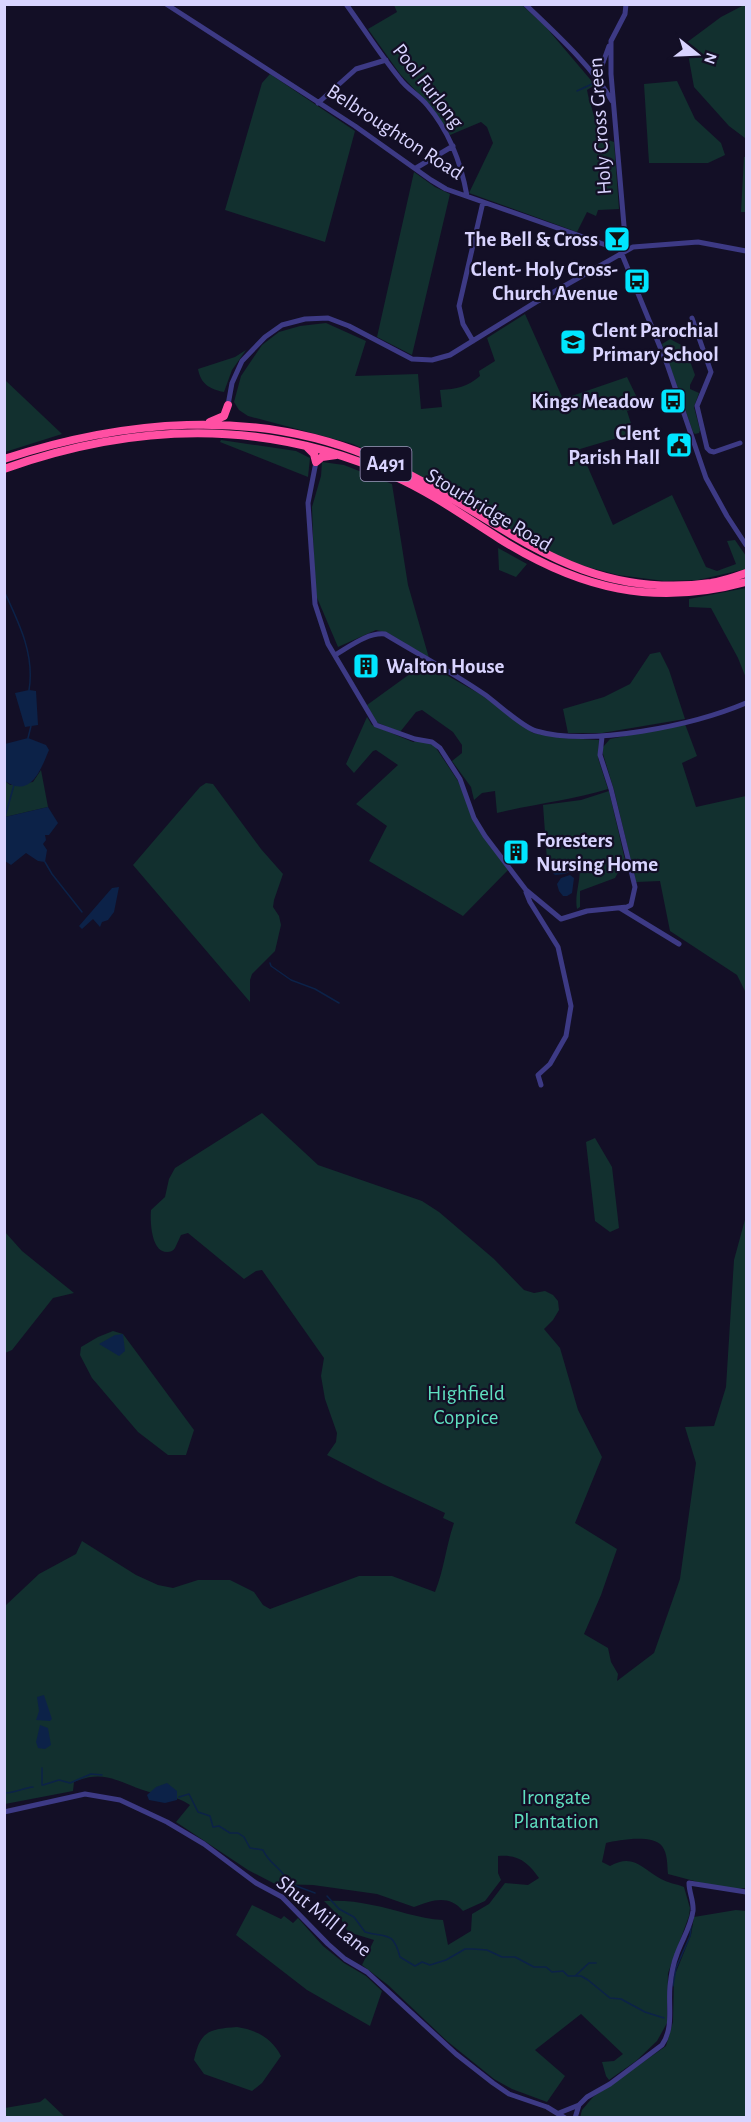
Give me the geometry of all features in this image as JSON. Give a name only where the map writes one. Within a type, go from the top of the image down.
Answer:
[{"type":"highway","points":[[206,423],[224,416],[228,405]]},
{"type":"highway","points":[[228,405],[233,420],[240,425]]},
{"type":"highway","name":"Stourbridge Road","points":[[4,459],[33,449],[87,437],[172,424],[240,425],[296,433],[371,456],[421,481],[536,549],[586,572],[623,582],[667,586],[713,583],[747,573]]},
{"type":"highway","name":"Stourbridge Road","points":[[4,469],[85,446],[181,433],[238,433],[303,444],[381,470],[421,489],[501,540],[548,566],[581,580],[620,590],[660,594],[697,593],[747,582]]},
{"type":"highway","points":[[303,444],[314,454],[316,462],[322,457],[340,455]]},
{"type":"street","name":"Belbroughton Road","points":[[165,4],[439,184],[483,202],[624,251]]},
{"type":"street","name":"Pool Furlong","points":[[346,4],[401,81],[426,103],[440,123],[453,146],[462,171],[467,196]]},
{"type":"street","points":[[525,4],[597,79],[614,105]]},
{"type":"street","name":"Holy Cross Green","points":[[626,4],[625,14],[611,41],[624,251],[656,333],[706,478],[727,516],[747,545]]},
{"type":"street","points":[[597,79],[611,41]]},
{"type":"street","points":[[318,103],[356,69],[386,60]]},
{"type":"street","points":[[416,168],[453,146]]},
{"type":"street","points":[[473,341],[463,324],[459,306],[483,202]]},
{"type":"street","points":[[228,405],[232,383],[242,361],[257,344],[282,325],[328,318],[349,326],[414,360],[432,360],[450,355],[624,251],[651,244],[698,242],[747,251]]},
{"type":"street","points":[[692,318],[711,372],[697,406],[703,434],[710,452],[740,442]]},
{"type":"street","points":[[692,440],[703,434]]},
{"type":"street","points":[[316,462],[308,492],[308,503],[315,604],[328,644],[376,725],[415,739],[432,742],[440,748],[460,779],[481,830],[526,890],[561,919],[587,911],[631,905],[635,887],[611,789],[600,756],[602,737]]},
{"type":"street","points":[[335,655],[364,639],[379,633],[386,634],[482,693],[534,730],[569,736],[602,737],[662,727],[723,713],[747,703]]},
{"type":"street","points":[[526,890],[530,902],[558,947],[571,1006],[566,1036],[550,1064],[538,1075],[541,1085]]},
{"type":"street","points":[[619,907],[679,944]]},
{"type":"street","name":"Shut Mill Lane","points":[[4,1812],[85,1794],[120,1800],[167,1822],[230,1862],[256,1883],[282,1897],[345,1959],[367,1972],[456,2055],[493,2083],[509,2094],[559,2113],[565,2118]]},
{"type":"street","points":[[559,2113],[579,2104],[610,2084],[653,2051],[667,2037],[670,2022],[670,1986],[676,1956],[687,1933],[693,1912],[689,1883],[747,1892]]},
{"type":"street","points":[[575,2118],[579,2104]]},
{"type":"green space","points":[[394,5],[522,5],[545,26],[595,85],[587,90],[600,137],[614,142],[619,209],[598,210],[596,216],[587,212],[577,232],[469,193],[493,143],[487,127],[481,122],[450,135],[434,110],[400,74],[368,29],[397,12]]},
{"type":"green space","points":[[746,5],[745,138],[729,126],[694,87],[686,43],[721,17]]},
{"type":"green space","points":[[270,74],[355,131],[325,242],[225,210],[262,83]]},
{"type":"green space","points":[[677,81],[695,119],[721,143],[725,155],[708,163],[649,163],[644,84]]},
{"type":"green space","points":[[744,157],[746,157],[746,212],[741,212]]},
{"type":"green space","points":[[414,172],[435,187],[450,194],[412,355],[377,337]]},
{"type":"green space","points":[[525,314],[563,399],[627,377],[641,406],[627,411],[634,433],[580,449],[613,525],[672,495],[706,567],[717,571],[736,564],[727,541],[735,540],[746,556],[746,569],[698,580],[664,581],[618,575],[580,565],[551,553],[427,480],[353,444],[248,416],[239,410],[234,402],[241,376],[262,345],[279,332],[300,326],[326,323],[366,341],[355,376],[418,374],[421,409],[442,407],[440,390],[461,387],[480,376],[479,371],[495,361],[487,338]]},
{"type":"green space","points":[[670,339],[685,347],[695,375],[690,389],[699,393],[694,407],[699,433],[693,432],[662,344]]},
{"type":"green space","points":[[246,350],[232,370],[224,392],[204,382],[198,369],[235,357]]},
{"type":"green space","points":[[5,380],[62,434],[5,452]]},
{"type":"green space","points":[[221,440],[296,451],[310,458],[308,477],[220,442]]},
{"type":"green space","points":[[322,462],[344,465],[392,484],[408,585],[429,658],[388,633],[376,630],[338,647],[315,593],[312,507],[321,476]]},
{"type":"green space","points":[[498,548],[527,564],[516,577],[499,570]]},
{"type":"green space","points":[[746,588],[746,678],[711,608],[689,607],[689,599]]},
{"type":"green space","points":[[660,652],[669,670],[685,719],[602,733],[568,733],[563,709],[604,697],[630,684],[650,654]]},
{"type":"green space","points":[[425,663],[480,694],[533,733],[562,738],[599,740],[598,758],[608,789],[497,813],[495,791],[482,793],[474,800],[471,787],[452,761],[462,753],[462,745],[453,732],[422,710],[416,712],[400,732],[376,722],[367,705]]},
{"type":"green space","points":[[367,717],[372,725],[413,742],[421,741],[434,745],[458,781],[471,812],[508,870],[463,916],[369,861],[387,826],[356,804],[398,765],[376,750],[354,773],[346,764]]},
{"type":"green space","points":[[685,724],[697,756],[682,763],[696,807],[746,796],[746,993],[737,975],[670,931],[660,881],[636,882],[603,754],[603,747],[610,739]]},
{"type":"green space","points":[[41,770],[48,807],[5,817],[5,781],[10,785],[33,782]]},
{"type":"green space","points":[[206,783],[213,784],[261,849],[283,874],[273,907],[279,916],[281,925],[275,951],[252,974],[250,1002],[133,865],[200,787]]},
{"type":"green space","points":[[609,791],[625,860],[615,878],[580,891],[580,907],[577,909],[579,863],[547,860],[543,805],[581,800]]},
{"type":"green space","points":[[262,1113],[318,1165],[422,1201],[439,1212],[494,1259],[524,1290],[534,1293],[545,1291],[558,1301],[559,1310],[544,1329],[560,1348],[578,1410],[602,1457],[575,1523],[617,1549],[584,1634],[608,1648],[611,1662],[618,1674],[617,1681],[654,1653],[680,1579],[696,1463],[685,1427],[714,1426],[726,1387],[734,1260],[746,1216],[746,1888],[728,1890],[668,1874],[664,1849],[651,1840],[635,1839],[606,1843],[602,1862],[610,1866],[618,1862],[632,1862],[664,1880],[684,1887],[690,1908],[689,1916],[668,1973],[667,2023],[657,2041],[636,2061],[609,2080],[602,2062],[614,2061],[623,2054],[581,2014],[535,2050],[565,2076],[547,2102],[512,2089],[494,2079],[447,2041],[388,1985],[362,1965],[374,1940],[348,1932],[340,1917],[324,1901],[360,1903],[443,1920],[448,1945],[471,1931],[472,1914],[489,1904],[505,1883],[528,1885],[539,1878],[522,1860],[511,1856],[498,1856],[498,1873],[501,1880],[485,1901],[463,1911],[446,1900],[427,1902],[414,1907],[377,1894],[313,1885],[275,1884],[248,1870],[176,1822],[190,1805],[179,1799],[146,1791],[111,1778],[85,1778],[74,1782],[73,1791],[5,1804],[5,1606],[39,1574],[76,1554],[82,1541],[136,1575],[158,1585],[173,1588],[198,1580],[230,1580],[254,1592],[263,1605],[270,1609],[359,1576],[392,1576],[435,1592],[454,1523],[443,1518],[445,1513],[327,1455],[336,1442],[337,1433],[325,1399],[321,1376],[324,1358],[262,1270],[244,1279],[188,1233],[181,1235],[175,1248],[170,1252],[162,1251],[155,1242],[151,1228],[151,1210],[165,1197],[169,1179],[175,1168]]},
{"type":"green space","points":[[595,1138],[612,1167],[619,1228],[610,1232],[595,1221],[586,1142]]},
{"type":"green space","points":[[5,1232],[22,1251],[74,1293],[53,1298],[12,1350],[5,1353]]},
{"type":"green space","points":[[113,1331],[123,1334],[194,1430],[186,1455],[168,1455],[138,1432],[92,1378],[80,1355],[81,1347]]},
{"type":"green space","points":[[252,1905],[281,1919],[284,1916],[293,1923],[298,1918],[323,1946],[344,1963],[366,1976],[382,1991],[370,2026],[307,1990],[236,1935]]},
{"type":"green space","points":[[736,1910],[746,1911],[746,2117],[580,2118],[582,2110],[593,2097],[666,2046],[673,2022],[674,1977],[691,1935],[694,1917]]},
{"type":"green space","points":[[237,2027],[263,2036],[273,2044],[281,2056],[262,2083],[252,2091],[204,2074],[194,2060],[199,2043],[207,2033]]},
{"type":"green space","points":[[45,2098],[65,2117],[5,2117],[5,2108],[40,2102]]},
{"type":"water","points":[[36,691],[38,725],[25,727],[15,693]]},
{"type":"water","points":[[28,738],[46,745],[49,750],[34,779],[28,784],[14,786],[5,781],[5,744]]},
{"type":"water","points":[[48,807],[58,823],[49,835],[45,835],[46,840],[43,844],[47,850],[45,862],[38,861],[26,853],[11,865],[5,861],[5,817]]},
{"type":"water","points":[[564,863],[574,865],[576,869],[555,875],[553,873],[555,865]]},
{"type":"water","points":[[570,875],[574,878],[572,893],[563,896],[557,884],[561,878]]},
{"type":"water","points":[[119,887],[114,912],[108,920],[102,922],[100,927],[93,919],[82,929],[79,926],[112,888]]},
{"type":"water","points":[[123,1334],[125,1351],[119,1356],[99,1344],[115,1335]]},
{"type":"water","points":[[44,1695],[52,1719],[50,1721],[36,1720],[39,1711],[37,1697]]},
{"type":"water","points":[[40,1725],[48,1728],[51,1745],[45,1749],[38,1748],[36,1742]]},
{"type":"water","points":[[167,1783],[177,1791],[177,1800],[165,1803],[149,1800],[147,1795],[156,1787]]},
{"type":"waterway","points":[[577,91],[592,84]]},
{"type":"waterway","points":[[4,591],[28,652],[29,690]]},
{"type":"waterway","points":[[28,738],[31,726]]},
{"type":"waterway","points":[[5,817],[14,785]]},
{"type":"waterway","points":[[45,862],[82,912]]},
{"type":"waterway","points":[[270,963],[291,980],[315,989],[339,1003]]},
{"type":"waterway","points":[[42,1768],[42,1785]]},
{"type":"waterway","points":[[43,1785],[59,1780],[70,1783],[91,1774],[102,1775]]},
{"type":"waterway","points":[[4,1793],[33,1787]]},
{"type":"waterway","points":[[179,1797],[189,1794],[198,1812],[210,1816],[213,1827],[219,1826],[230,1833],[238,1833],[244,1837],[250,1848],[263,1850],[287,1880]]},
{"type":"waterway","points":[[291,1884],[315,1893]]},
{"type":"waterway","points":[[327,1896],[339,1909],[354,1917],[365,1932],[391,1939],[400,1957],[415,1966],[422,1962],[430,1965],[446,1960],[465,1949],[487,1950],[502,1957],[515,1957],[534,1967],[546,1967],[552,1972],[563,1971],[568,1976],[581,1976],[610,1998],[621,1999],[645,2012],[664,2018]]},
{"type":"waterway","points":[[673,1986],[676,1968],[690,1936],[691,1927]]},
{"type":"waterway","points":[[575,1976],[589,1963],[596,1963]]},
{"type":"place","name":"The Bell & Cross","points":[[617,239]]},
{"type":"place","name":"Clent- Holy Cross- Church Avenue","points":[[637,281]]},
{"type":"place","name":"Clent Parochial Primary School","points":[[573,342]]},
{"type":"place","name":"Kings Meadow","points":[[673,401]]},
{"type":"place","name":"Clent Parish Hall","points":[[679,445]]},
{"type":"place","name":"Walton House","points":[[366,666]]},
{"type":"place","name":"Foresters Nursing Home","points":[[516,852]]},
{"type":"park label","name":"Highfield Coppice","points":[[466,1405]]},
{"type":"park label","name":"Irongate Plantation","points":[[556,1809]]}]
